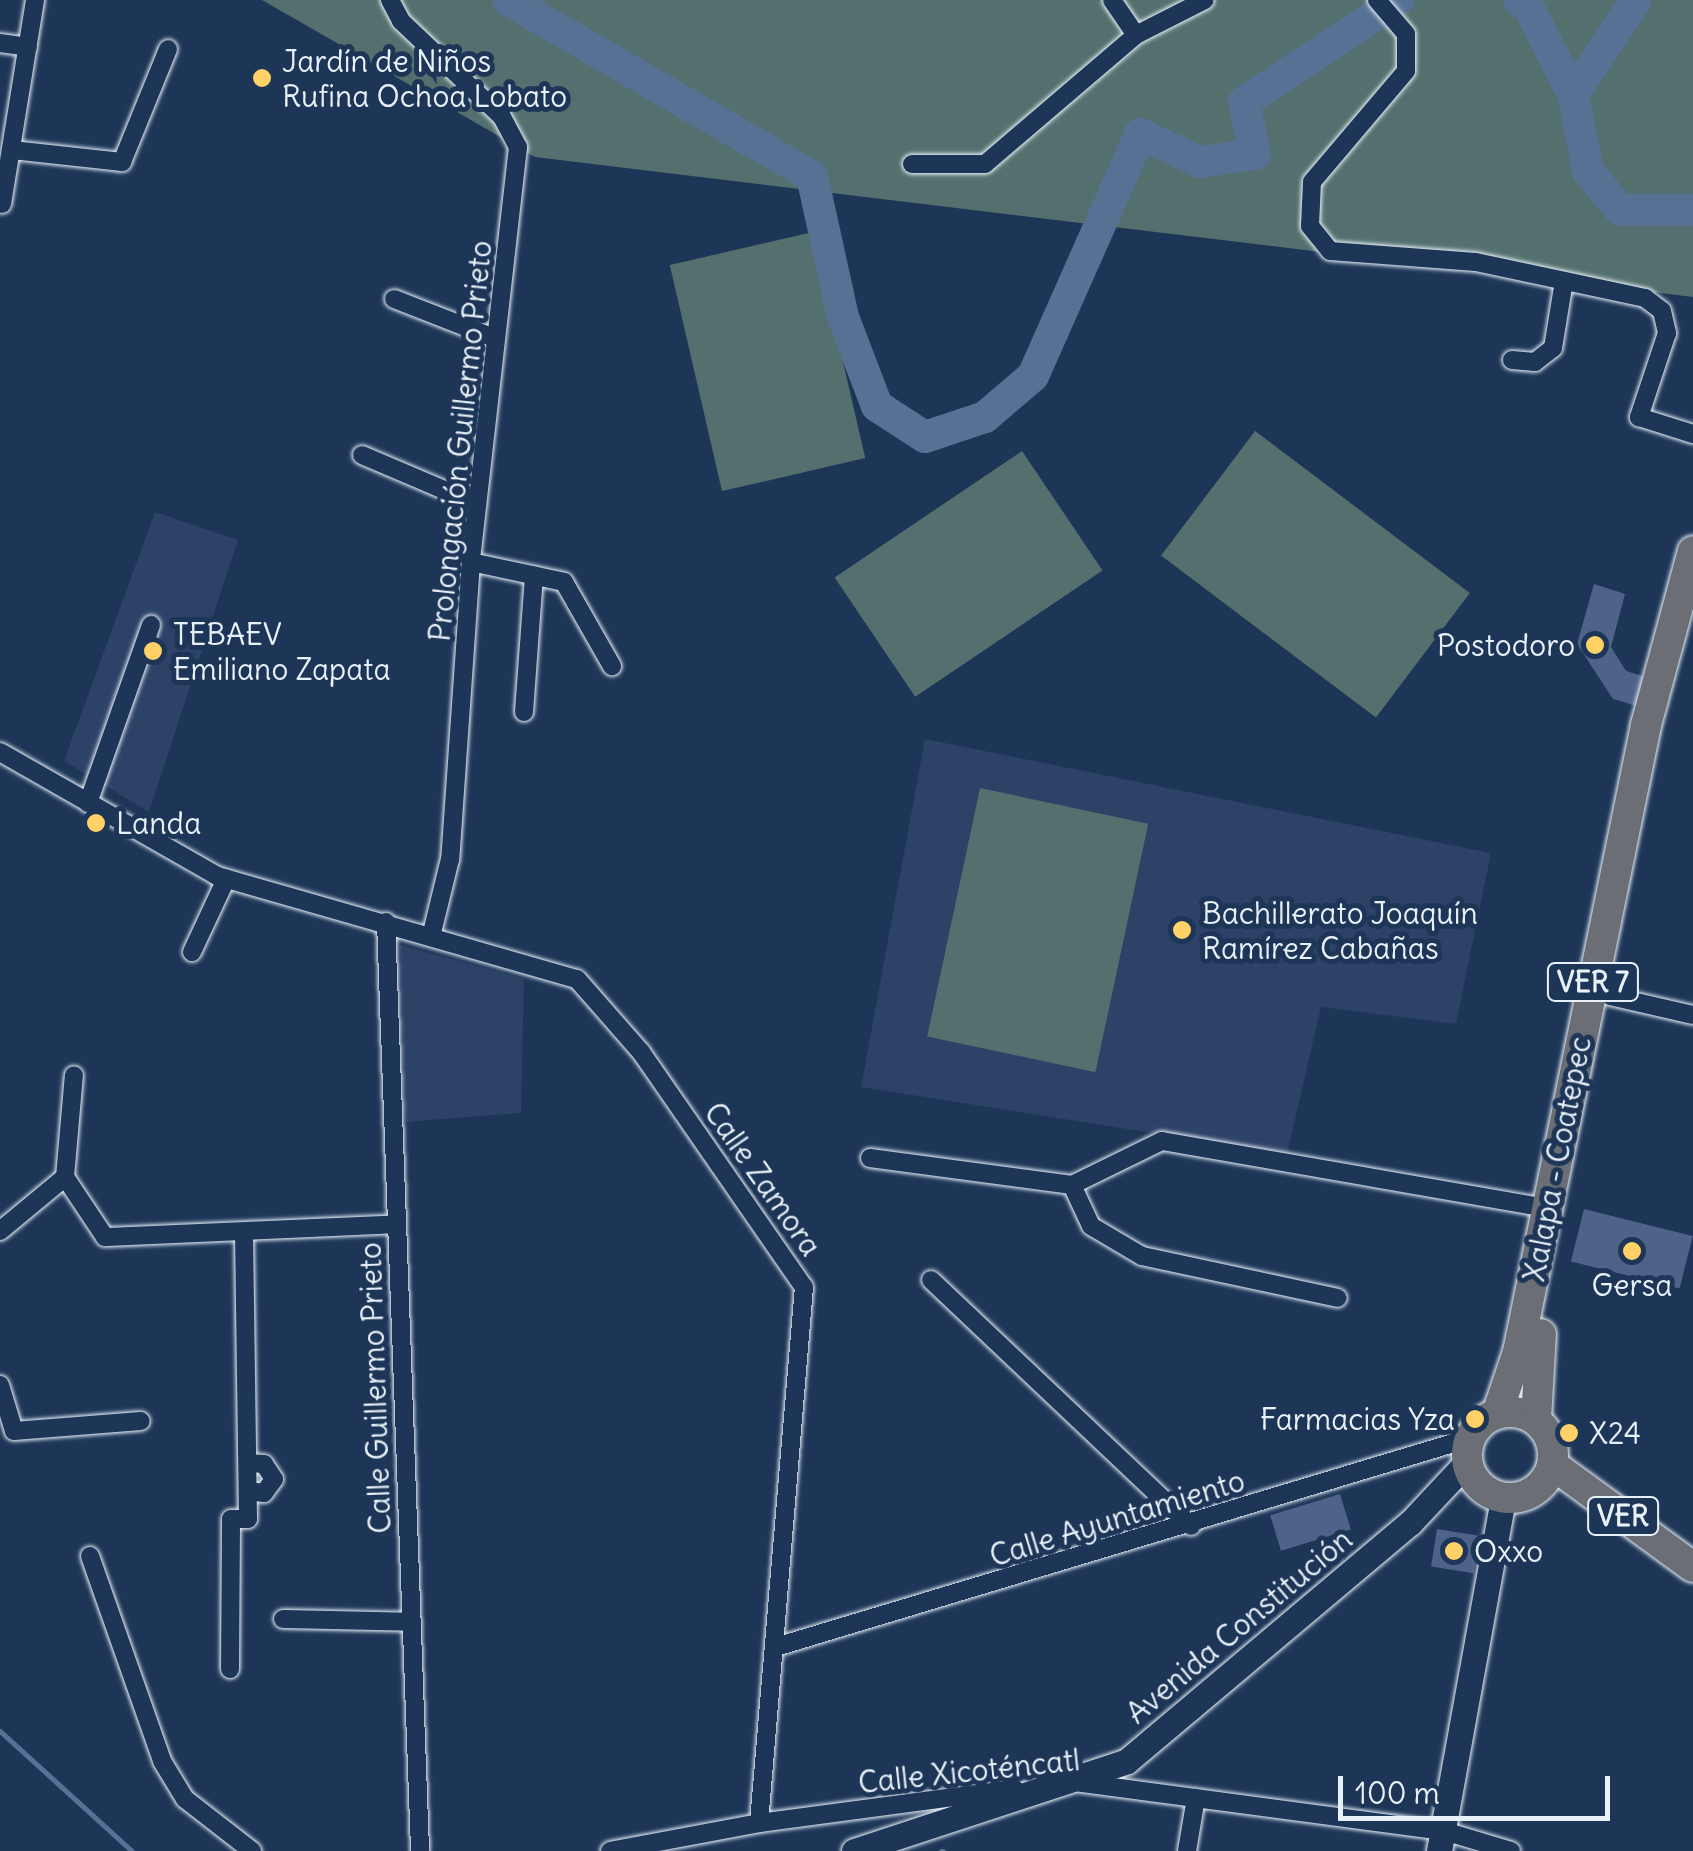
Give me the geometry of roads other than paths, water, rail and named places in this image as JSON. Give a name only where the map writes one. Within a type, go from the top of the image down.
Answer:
[{"type":"main road","name":"Xalapa - Coatepec","points":[[1497,1414],[1511,1382],[1646,724],[1693,552]]},
{"type":"main road","name":"Xalapa - Coatepec","points":[[1536,1420],[1536,1354],[1662,728],[1693,620]]},
{"type":"main road","points":[[1497,1414],[1536,1420],[1551,1438],[1552,1465],[1536,1490],[1503,1498],[1481,1488],[1468,1450],[1497,1414]]},
{"type":"main road","name":"Avenida Constitución","points":[[854,1851],[1127,1762],[1168,1733],[1410,1522],[1468,1450]]},
{"type":"main road","name":"VER","points":[[1552,1465],[1693,1567]]},
{"type":"main road","points":[[1441,1841],[1503,1498]]},
{"type":"street","points":[[2,204],[35,0]]},
{"type":"street","name":"Prolongación Guillermo Prieto","points":[[390,0],[401,21],[515,134],[518,182],[494,338],[471,562],[450,859],[431,937]]},
{"type":"street","points":[[1112,0],[1136,35]]},
{"type":"street","points":[[912,164],[985,164],[1136,35],[1205,0]]},
{"type":"street","points":[[1377,0],[1406,34],[1406,70],[1392,95],[1312,182],[1310,226],[1330,251],[1368,259],[1430,256],[1644,298],[1662,311],[1667,333],[1639,417],[1693,434]]},
{"type":"street","points":[[0,43],[28,47]]},
{"type":"street","points":[[12,150],[122,162],[168,48]]},
{"type":"street","points":[[1512,360],[1535,362],[1553,348],[1564,281]]},
{"type":"street","points":[[394,299],[494,338]]},
{"type":"street","points":[[362,455],[477,504]]},
{"type":"street","points":[[471,562],[564,582],[612,666]]},
{"type":"street","points":[[524,712],[534,574]]},
{"type":"street","points":[[88,802],[152,625]]},
{"type":"street","name":"Calle Zamora","points":[[0,752],[226,878],[577,979],[641,1052],[804,1287],[778,1646],[759,1823]]},
{"type":"street","points":[[192,952],[226,878]]},
{"type":"street","name":"Calle Guillermo Prieto","points":[[386,922],[420,1851]]},
{"type":"street","points":[[1610,996],[1693,1014]]},
{"type":"street","points":[[74,1075],[65,1177],[105,1236],[397,1224]]},
{"type":"street","points":[[870,1158],[1072,1185],[1162,1141],[1547,1208]]},
{"type":"street","points":[[0,1232],[65,1177]]},
{"type":"street","points":[[1072,1185],[1091,1226],[1142,1256],[1338,1298]]},
{"type":"street","points":[[230,1669],[231,1519],[248,1519],[244,1232]]},
{"type":"street","points":[[932,1280],[1192,1526]]},
{"type":"street","points":[[0,1385],[14,1431],[141,1422]]},
{"type":"street","name":"Calle Ayuntamiento","points":[[778,1646],[1468,1450]]},
{"type":"street","points":[[90,1556],[162,1762],[184,1799],[252,1851]]},
{"type":"street","points":[[284,1619],[412,1622]]},
{"type":"street","name":"Calle Xicoténcatl","points":[[610,1851],[759,1823],[1071,1782],[1196,1798],[1511,1851]]},
{"type":"street","points":[[1186,1851],[1196,1798]]},
{"type":"waterway","points":[[508,0],[812,176],[843,317],[877,406],[925,437],[985,417],[1033,376],[1140,134],[1200,162],[1255,154],[1244,102],[1398,0]]},
{"type":"waterway","points":[[1519,0],[1527,4],[1573,95]]},
{"type":"waterway","points":[[1636,0],[1573,95],[1588,171],[1620,210],[1693,210]]},
{"type":"waterway","points":[[0,1731],[132,1851]]},
{"type":"place","name":"Jardín de Niños Rufina Ochoa Lobato","points":[[262,78]]},
{"type":"place","name":"Postodoro","points":[[1595,645]]},
{"type":"place","name":"TEBAEV Emiliano Zapata","points":[[153,651]]},
{"type":"place","name":"Landa","points":[[96,823]]},
{"type":"place","name":"Bachillerato Joaquín Ramírez Cabañas","points":[[1182,930]]},
{"type":"place","name":"Gersa","points":[[1632,1251]]},
{"type":"place","name":"Farmacias Yza","points":[[1475,1419]]},
{"type":"place","name":"X24","points":[[1569,1433]]},
{"type":"place","name":"Oxxo","points":[[1454,1551]]}]
